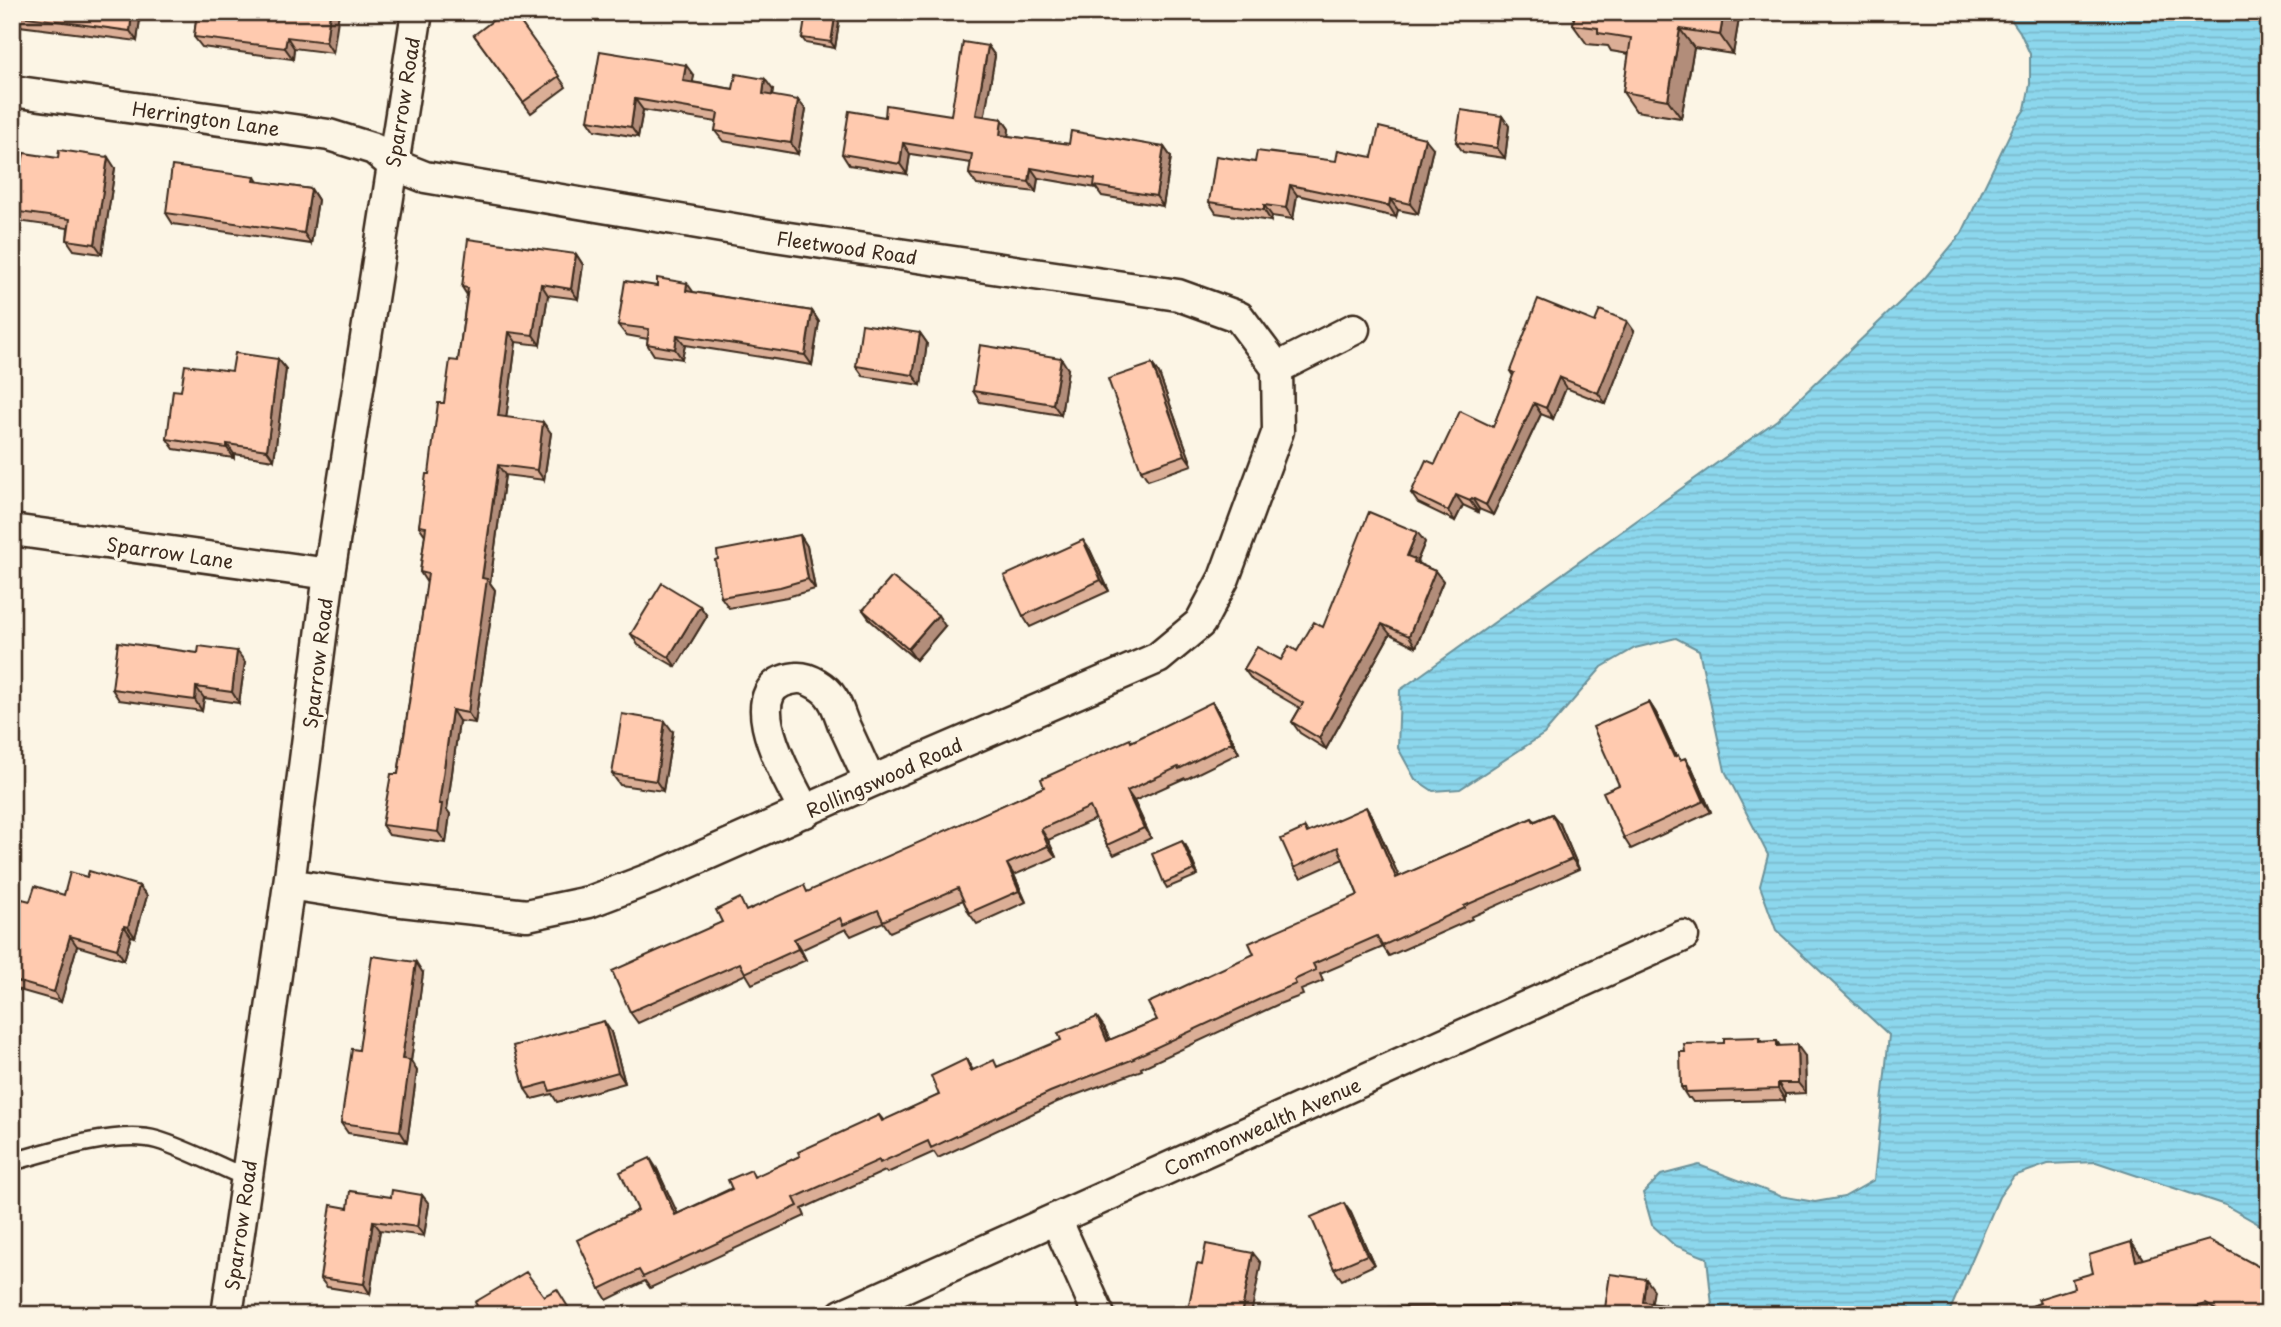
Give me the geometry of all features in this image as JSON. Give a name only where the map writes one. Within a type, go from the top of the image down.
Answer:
[{"type":"street","name":"Sparrow Road","points":[[227,1315],[289,884],[329,574],[417,12]]},
{"type":"street","name":"Herrington Lane","points":[[12,91],[329,135],[374,149],[392,164]]},
{"type":"street","name":"Fleetwood Road","points":[[392,164],[425,177],[775,236],[1178,295],[1239,317],[1277,368]]},
{"type":"street","points":[[1277,368],[1354,329]]},
{"type":"street","name":"Rollingswood Road","points":[[289,884],[384,899],[527,915],[589,902],[665,873],[1158,658],[1200,623],[1224,579],[1278,431],[1277,368]]},
{"type":"street","name":"Sparrow Lane","points":[[12,530],[329,574]]},
{"type":"street","points":[[805,812],[768,731],[764,716],[767,698],[774,686],[786,679],[802,677],[832,697],[870,782]]},
{"type":"street","name":"Commonwealth Avenue","points":[[842,1315],[1683,936]]},
{"type":"street","points":[[1056,1219],[1099,1315]]},
{"type":"lane","points":[[12,1162],[70,1146],[126,1138],[155,1139],[247,1178]]},
{"type":"water","points":[[2006,12],[2269,12],[2269,1230],[2225,1205],[2096,1162],[2048,1164],[2014,1176],[1999,1197],[1948,1315],[1713,1315],[1707,1258],[1674,1245],[1652,1225],[1643,1193],[1661,1175],[1699,1165],[1780,1196],[1815,1202],[1844,1197],[1874,1180],[1889,1035],[1776,930],[1760,886],[1768,855],[1725,771],[1699,650],[1676,638],[1635,648],[1602,667],[1544,734],[1460,789],[1433,791],[1415,779],[1398,748],[1400,690],[1777,420],[1924,279],[1962,233],[2013,127],[2025,109],[2030,84],[2030,54],[2020,32]]},
{"type":"building","points":[[12,12],[132,12],[130,31],[12,15]]},
{"type":"building","points":[[197,12],[330,12],[326,42],[287,37],[285,48],[194,37]]},
{"type":"building","points":[[504,12],[513,12],[559,76],[523,102],[474,35]]},
{"type":"building","points":[[1575,12],[1724,12],[1720,35],[1680,29],[1668,100],[1623,92],[1631,38],[1598,33],[1598,28],[1573,25]]},
{"type":"building","points":[[806,13],[835,17],[831,42],[802,38]]},
{"type":"building","points":[[963,42],[988,46],[976,115],[1002,119],[1000,135],[1069,144],[1071,131],[1164,147],[1156,196],[1094,186],[1095,179],[1031,168],[1029,182],[969,174],[972,154],[903,143],[900,164],[842,154],[849,111],[885,117],[886,105],[951,115]]},
{"type":"building","points":[[600,51],[686,65],[683,81],[733,89],[736,74],[765,79],[763,94],[798,100],[791,143],[715,131],[718,113],[635,99],[631,127],[588,120]]},
{"type":"building","points":[[1461,110],[1502,116],[1497,148],[1456,142]]},
{"type":"building","points":[[1379,127],[1425,138],[1410,204],[1390,199],[1389,206],[1290,185],[1286,208],[1264,205],[1264,210],[1209,202],[1216,156],[1255,162],[1257,151],[1336,161],[1338,150],[1372,157]]},
{"type":"building","points":[[59,150],[108,157],[95,244],[67,240],[70,219],[12,211],[12,162],[22,164],[24,153],[58,158]]},
{"type":"building","points":[[172,166],[255,177],[254,181],[311,189],[304,233],[166,213]]},
{"type":"building","points":[[468,239],[576,254],[571,289],[541,284],[533,335],[509,332],[498,416],[543,422],[537,470],[498,465],[482,578],[487,579],[468,713],[452,710],[439,804],[442,804],[438,832],[382,825],[391,774],[398,774],[428,574],[420,572],[426,527],[419,526],[438,403],[444,403],[450,360],[458,361],[468,288],[462,287]]},
{"type":"building","points":[[657,278],[687,283],[686,291],[812,311],[805,355],[677,335],[675,349],[647,344],[649,329],[618,325],[625,281],[657,286]]},
{"type":"building","points":[[1538,299],[1595,322],[1600,310],[1627,321],[1598,393],[1559,377],[1546,408],[1534,403],[1486,505],[1472,498],[1470,501],[1456,495],[1448,511],[1411,493],[1426,460],[1435,464],[1460,411],[1493,427],[1514,373],[1510,371]]},
{"type":"building","points":[[862,324],[920,333],[913,375],[856,366]]},
{"type":"building","points":[[980,345],[1061,358],[1053,404],[973,391]]},
{"type":"building","points":[[235,353],[278,359],[267,450],[227,444],[227,448],[167,439],[173,390],[181,391],[185,365],[232,371]]},
{"type":"building","points":[[1152,364],[1185,455],[1141,470],[1108,379]]},
{"type":"building","points":[[1369,512],[1417,532],[1407,556],[1435,571],[1409,636],[1382,624],[1319,738],[1292,722],[1303,703],[1244,669],[1257,647],[1281,660],[1289,646],[1297,651],[1314,622],[1323,627]]},
{"type":"building","points":[[800,535],[808,579],[780,587],[721,597],[715,560],[718,559],[717,551]]},
{"type":"building","points":[[1083,540],[1101,580],[1023,616],[1004,576]]},
{"type":"building","points":[[892,577],[938,615],[908,649],[863,610]]},
{"type":"building","points":[[662,583],[700,606],[669,657],[631,634]]},
{"type":"building","points":[[118,642],[198,653],[199,646],[237,651],[232,692],[196,687],[195,700],[112,689]]},
{"type":"building","points":[[1212,702],[1232,742],[1127,791],[1144,828],[1107,845],[1090,807],[1041,829],[1048,846],[1007,864],[1019,891],[969,913],[958,888],[883,921],[878,910],[843,925],[840,918],[794,939],[798,949],[745,973],[740,963],[630,1012],[612,971],[722,922],[716,910],[740,898],[746,911],[804,885],[807,892],[1044,787],[1041,779],[1130,739],[1131,742]]},
{"type":"building","points":[[1649,702],[1674,757],[1678,755],[1680,760],[1685,758],[1704,801],[1624,838],[1603,792],[1619,785],[1593,727]]},
{"type":"building","points":[[622,714],[665,721],[656,781],[612,774]]},
{"type":"building","points":[[1366,807],[1396,878],[1532,818],[1534,822],[1552,814],[1572,859],[1464,906],[1465,908],[1382,946],[1377,936],[1313,964],[1316,970],[1294,980],[1296,984],[1134,1059],[1050,1092],[931,1148],[928,1141],[880,1163],[879,1160],[794,1198],[798,1206],[643,1277],[639,1270],[600,1289],[577,1240],[638,1210],[620,1172],[650,1158],[675,1215],[732,1189],[728,1180],[751,1170],[754,1177],[800,1156],[798,1152],[879,1115],[882,1121],[939,1095],[931,1076],[966,1059],[971,1071],[994,1060],[997,1067],[1061,1040],[1058,1033],[1097,1017],[1107,1041],[1157,1020],[1148,1003],[1254,954],[1249,943],[1358,895],[1338,847],[1294,868],[1281,839],[1305,828],[1307,833]]},
{"type":"building","points":[[1182,841],[1194,870],[1164,883],[1152,854]]},
{"type":"building","points":[[89,871],[139,886],[128,927],[124,926],[117,949],[70,936],[54,992],[12,980],[12,931],[22,899],[30,901],[35,886],[64,895],[70,872],[87,877]]},
{"type":"building","points":[[372,956],[416,962],[402,1059],[410,1060],[400,1131],[341,1123],[352,1049],[359,1050]]},
{"type":"building","points":[[604,1021],[618,1072],[550,1091],[547,1083],[525,1089],[513,1046]]},
{"type":"building","points":[[1759,1037],[1759,1042],[1777,1041],[1777,1046],[1797,1045],[1798,1083],[1778,1083],[1778,1089],[1686,1092],[1685,1087],[1681,1087],[1680,1052],[1685,1052],[1684,1044],[1724,1043],[1724,1038]]},
{"type":"building","points":[[392,1190],[422,1195],[417,1227],[373,1221],[364,1284],[320,1278],[331,1205],[348,1208],[350,1191],[391,1197]]},
{"type":"building","points":[[1344,1203],[1367,1255],[1334,1269],[1311,1217]]},
{"type":"building","points":[[2209,1240],[2269,1272],[2269,1315],[2225,1315],[2206,1304],[2169,1315],[2009,1315],[2040,1303],[2038,1299],[2074,1288],[2072,1279],[2093,1273],[2089,1255],[2131,1242],[2136,1261]]},
{"type":"building","points":[[1206,1244],[1253,1253],[1241,1315],[1187,1315],[1197,1264],[1202,1265]]},
{"type":"building","points":[[526,1272],[544,1296],[557,1289],[573,1315],[482,1315],[475,1302]]},
{"type":"building","points":[[1610,1274],[1646,1279],[1643,1302],[1665,1305],[1664,1315],[1604,1315]]},
{"type":"building","points":[[1507,1306],[1507,1315],[1388,1315],[1388,1307]]}]
